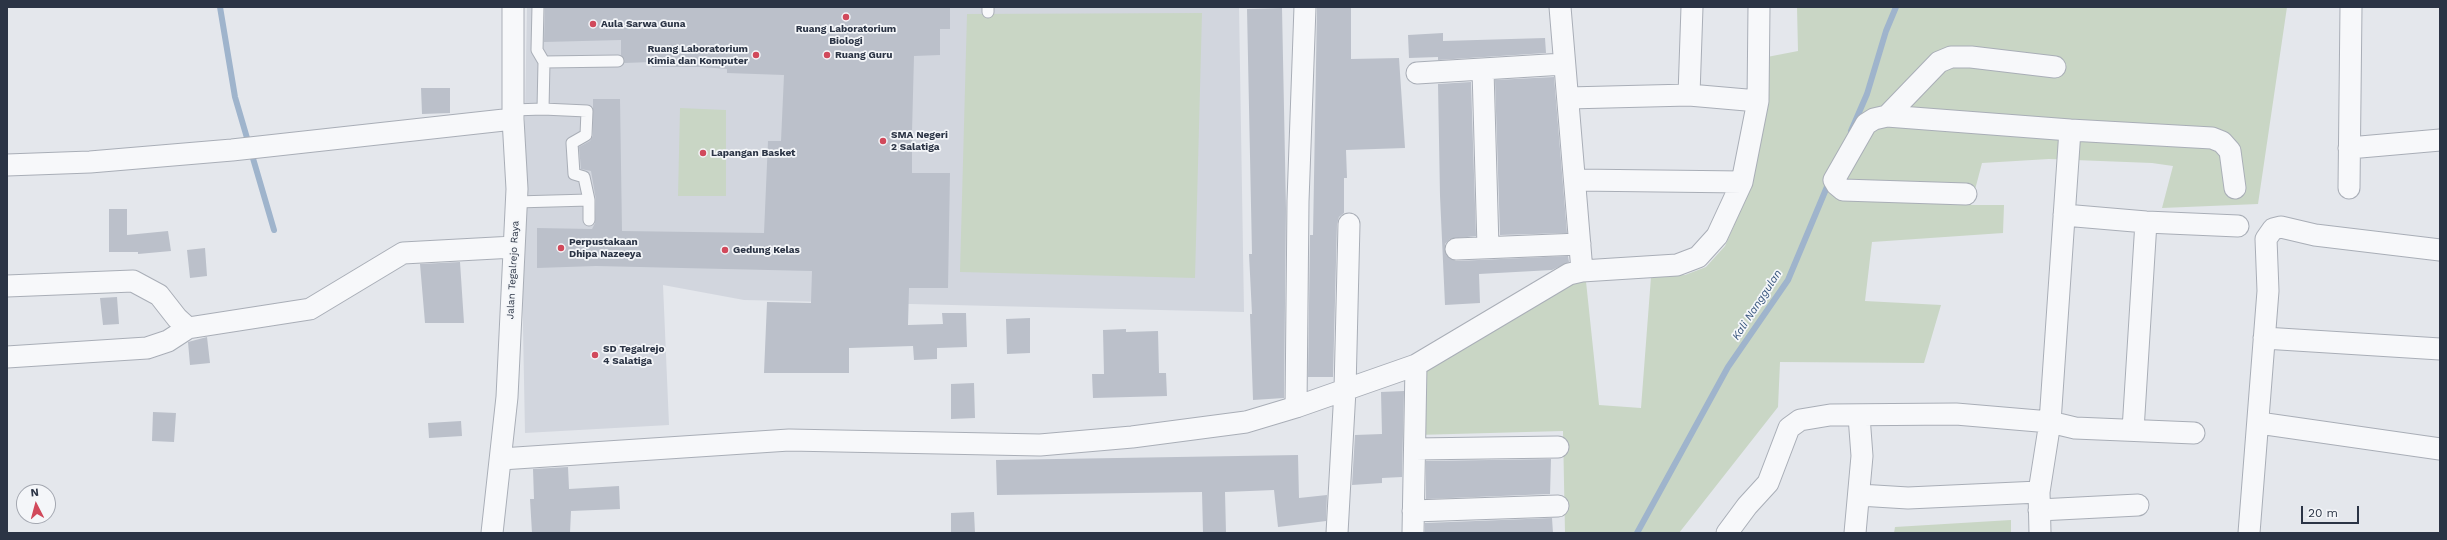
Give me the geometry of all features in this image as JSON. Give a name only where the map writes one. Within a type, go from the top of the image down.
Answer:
[{"type":"street","name":"Jalan Tegalrejo Raya","points":[[492,533],[507,397],[516,202],[513,114],[513,7]]},
{"type":"street","points":[[1296,407],[1298,202],[1305,7]]},
{"type":"street","points":[[1560,7],[1564,64],[1576,180],[1582,271]]},
{"type":"street","points":[[1689,95],[1692,7]]},
{"type":"street","points":[[501,459],[789,440],[1040,445],[1132,437],[1246,422],[1345,390],[1416,364],[1570,274],[1582,271],[1677,265],[1698,257],[1717,236],[1742,182],[1758,102],[1758,7]]},
{"type":"street","points":[[2349,188],[2351,7]]},
{"type":"street","points":[[1887,116],[1939,62],[1951,57],[1971,57],[2055,67]]},
{"type":"street","points":[[1417,73],[1564,64]]},
{"type":"street","points":[[1483,70],[1488,247]]},
{"type":"street","points":[[1568,98],[1689,95],[1758,102]]},
{"type":"street","points":[[7,165],[90,162],[232,150],[513,114]]},
{"type":"street","points":[[1966,194],[1862,192],[1844,190],[1837,185],[1834,180],[1837,172],[1866,124],[1874,119],[1887,116],[2070,130],[2212,138],[2222,142],[2230,151],[2235,188]]},
{"type":"street","points":[[2040,533],[2039,501],[2050,422],[2070,130]]},
{"type":"street","points":[[2349,148],[2440,140]]},
{"type":"street","points":[[1576,180],[1742,182]]},
{"type":"street","points":[[2064,215],[2146,222],[2238,226]]},
{"type":"street","points":[[2132,430],[2146,222]]},
{"type":"street","points":[[1337,533],[1345,390],[1349,224]]},
{"type":"street","points":[[2249,533],[2259,423],[2268,291],[2266,239],[2273,229],[2281,227],[2315,235],[2440,250]]},
{"type":"street","points":[[1456,249],[1580,244]]},
{"type":"street","points":[[7,357],[147,348],[168,341],[188,328],[310,309],[402,253],[514,247]]},
{"type":"street","points":[[7,286],[133,281],[159,295],[177,318],[188,328]]},
{"type":"street","points":[[2264,338],[2440,349]]},
{"type":"street","points":[[1413,533],[1416,364]]},
{"type":"street","points":[[1727,533],[1747,506],[1768,483],[1789,428],[1800,420],[1830,416],[1956,414],[2050,422],[2075,428],[2194,433]]},
{"type":"street","points":[[1855,533],[1862,456],[1859,416]]},
{"type":"street","points":[[2259,423],[2440,449]]},
{"type":"street","points":[[1415,449],[1558,447]]},
{"type":"street","points":[[1858,495],[1908,498],[2138,505]]},
{"type":"street","points":[[1413,511],[1558,506]]},
{"type":"lane","points":[[538,7],[537,50],[544,62],[543,109]]},
{"type":"lane","points":[[544,62],[618,61]]},
{"type":"lane","points":[[513,114],[543,109],[587,110],[586,135],[572,143],[574,174],[584,177],[589,200],[589,220]]},
{"type":"lane","points":[[516,202],[589,200]]},
{"type":"shaded area","name":"SMA Negeri 2 Salatiga","points":[[527,7],[1239,7],[1244,312],[744,300],[663,285],[669,425],[525,433],[522,274]]},
{"type":"green space","points":[[1797,7],[2287,7],[2258,204],[2162,208],[2173,166],[2152,163],[2049,159],[1982,163],[1971,205],[2004,205],[2003,233],[1872,242],[1865,301],[1941,305],[1924,363],[1780,362],[1778,407],[1679,533],[1565,533],[1563,431],[1416,435],[1419,368],[1585,272],[1599,405],[1641,408],[1651,277],[1685,275],[1706,267],[1725,246],[1749,192],[1767,57],[1798,51]]},
{"type":"green space","points":[[1202,13],[1195,278],[960,272],[967,14]]},
{"type":"green space","name":"Lapangan Basket","points":[[680,108],[726,110],[726,196],[678,196]]},
{"type":"green space","points":[[2011,520],[2011,533],[1894,533],[1895,527]]},
{"type":"building","points":[[545,7],[950,7],[950,29],[940,29],[940,55],[914,56],[912,132],[912,173],[950,173],[948,288],[909,288],[908,325],[943,324],[942,313],[966,313],[967,347],[937,348],[937,359],[914,360],[913,346],[849,348],[849,373],[764,373],[767,302],[811,303],[812,271],[596,266],[537,268],[537,228],[592,229],[595,223],[596,200],[591,171],[581,169],[579,147],[590,141],[593,136],[593,99],[620,99],[622,231],[764,233],[768,141],[781,141],[784,75],[727,73],[727,69],[702,67],[652,67],[652,62],[624,63],[621,55],[621,40],[544,42]]},
{"type":"building","points":[[1317,7],[1351,7],[1351,59],[1399,58],[1405,148],[1346,150],[1347,178],[1344,178],[1344,213],[1339,217],[1337,224],[1333,377],[1308,377],[1310,235],[1313,235]]},
{"type":"building","points":[[1282,8],[1286,209],[1284,398],[1253,400],[1250,314],[1252,314],[1249,254],[1252,254],[1247,9]]},
{"type":"building","points":[[1443,33],[1443,41],[1545,38],[1546,53],[1438,60],[1438,57],[1409,58],[1408,35]]},
{"type":"building","points":[[1554,77],[1567,233],[1500,235],[1495,80]]},
{"type":"building","points":[[1471,82],[1476,236],[1450,239],[1445,244],[1446,255],[1456,261],[1568,256],[1569,262],[1552,270],[1479,274],[1480,303],[1445,305],[1440,196],[1438,84]]},
{"type":"building","points":[[421,88],[450,88],[450,113],[422,114]]},
{"type":"building","points":[[109,209],[127,209],[127,235],[168,231],[171,251],[138,254],[138,252],[109,252]]},
{"type":"building","points":[[205,248],[207,276],[190,278],[187,250]]},
{"type":"building","points":[[460,262],[464,323],[425,323],[420,264]]},
{"type":"building","points":[[117,297],[119,324],[103,325],[100,298]]},
{"type":"building","points":[[1030,318],[1030,353],[1007,354],[1006,319]]},
{"type":"building","points":[[1126,329],[1126,332],[1158,331],[1159,373],[1166,373],[1167,396],[1093,398],[1092,374],[1104,374],[1103,330]]},
{"type":"building","points":[[207,337],[210,363],[190,365],[188,342]]},
{"type":"building","points":[[974,383],[975,418],[951,419],[951,384]]},
{"type":"building","points":[[1404,391],[1402,477],[1382,478],[1382,483],[1352,485],[1355,435],[1382,434],[1381,392]]},
{"type":"building","points":[[153,412],[176,413],[174,442],[152,441]]},
{"type":"building","points":[[461,421],[462,436],[429,438],[428,423]]},
{"type":"building","points":[[1298,455],[1299,498],[1327,495],[1326,521],[1278,527],[1274,490],[1225,492],[1226,533],[1203,533],[1202,492],[997,495],[996,460]]},
{"type":"building","points":[[1551,459],[1550,494],[1426,499],[1426,461]]},
{"type":"building","points":[[568,467],[569,489],[619,486],[620,509],[571,511],[570,533],[532,533],[530,499],[534,499],[533,469]]},
{"type":"building","points":[[974,512],[975,533],[951,533],[951,513]]},
{"type":"building","points":[[1552,518],[1553,533],[1425,533],[1425,523]]},
{"type":"waterway","points":[[220,7],[235,97],[274,230]]},
{"type":"waterway","name":"Kali Nanggulan","points":[[1851,131],[1867,94],[1886,31],[1896,7]]},
{"type":"waterway","name":"Kali Nanggulan","points":[[1637,533],[1728,367],[1788,280],[1829,182]]},
{"type":"place","name":"Ruang Laboratorium Biologi","points":[[846,17]]},
{"type":"place","name":"Aula Sarwa Guna","points":[[593,24]]},
{"type":"place","name":"Ruang Laboratorium Kimia dan Komputer","points":[[756,55]]},
{"type":"place","name":"Ruang Guru","points":[[827,55]]},
{"type":"place","name":"SMA Negeri 2 Salatiga","points":[[883,141]]},
{"type":"place","name":"Lapangan Basket","points":[[703,153]]},
{"type":"place","name":"Perpustakaan Dhipa Nazeeya","points":[[561,248]]},
{"type":"place","name":"Gedung Kelas","points":[[725,250]]},
{"type":"place","name":"SD Tegalrejo 4 Salatiga","points":[[595,355]]}]
